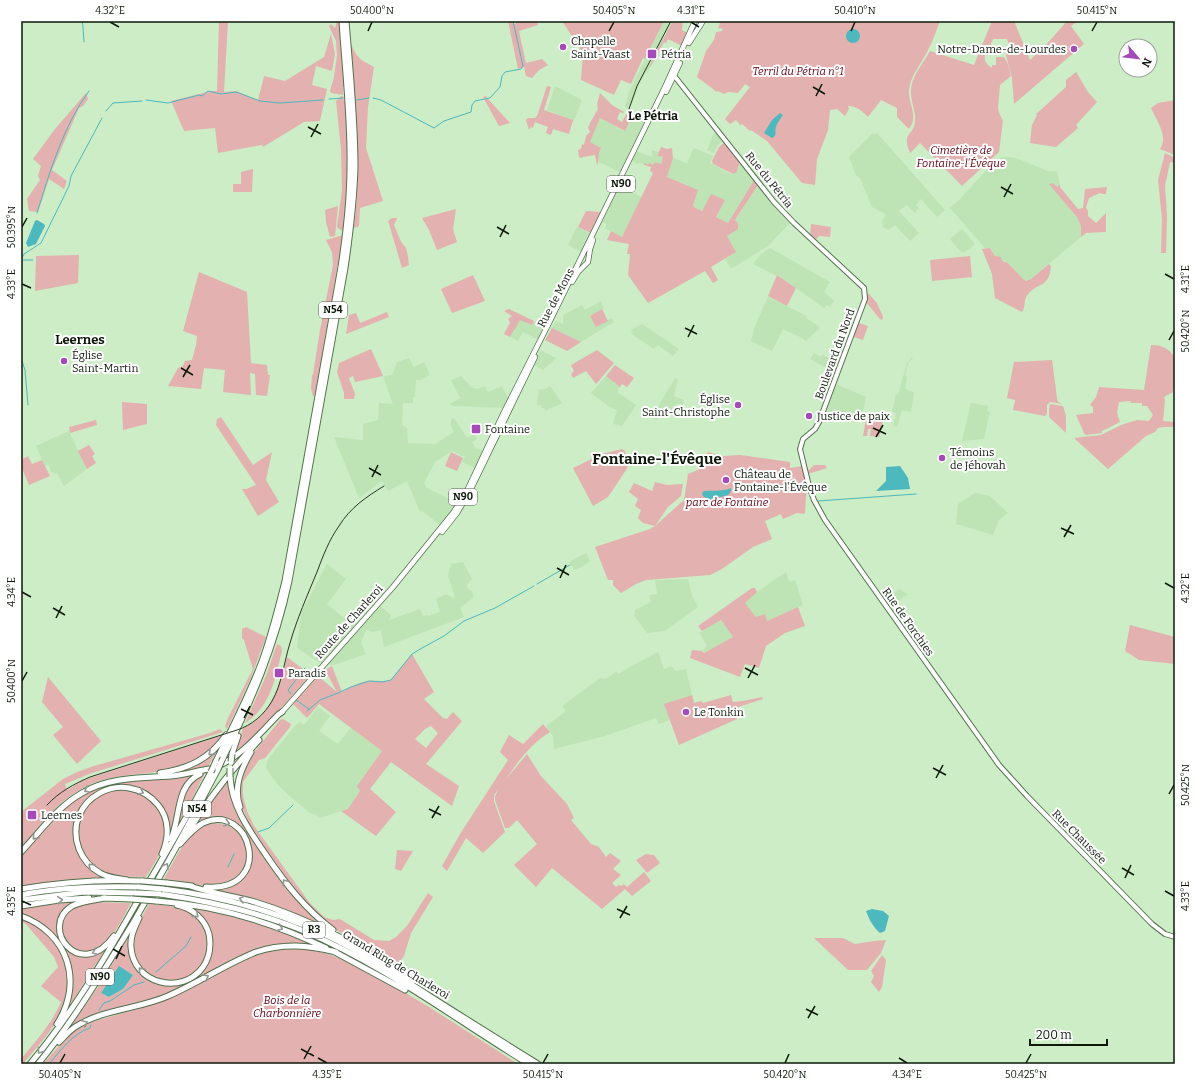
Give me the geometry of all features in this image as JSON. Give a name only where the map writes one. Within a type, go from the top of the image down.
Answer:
[{"type":"highway","name":"N54","points":[[168,850],[210,770],[216,762],[262,663],[281,597],[345,241],[349,202],[350,165],[349,117],[342,21]]},
{"type":"highway","name":"N54","points":[[176,849],[242,720],[266,663],[286,596],[349,242],[353,203],[354,153],[346,21]]},
{"type":"highway","points":[[168,850],[175,831],[182,793],[186,786],[196,776],[227,762],[236,756],[254,741],[278,714],[282,712]]},
{"type":"highway","name":"N90","points":[[38,1064],[93,989],[176,849],[212,794],[282,712]]},
{"type":"highway","points":[[242,720],[232,754],[230,768],[233,796],[242,818],[293,893],[316,916],[344,938]]},
{"type":"highway","points":[[138,778],[143,775],[181,769],[198,763],[216,748],[235,723]]},
{"type":"highway","points":[[242,818],[237,794],[239,778],[243,766],[258,741]]},
{"type":"highway","points":[[21,852],[56,814],[81,793],[106,782],[210,770]]},
{"type":"highway","points":[[127,880],[107,876],[95,870],[84,859],[76,839],[77,820],[81,811],[87,803],[100,793],[116,787],[130,788],[143,792],[155,802],[163,813],[167,828],[167,838],[161,862]]},
{"type":"highway","points":[[21,889],[58,884],[127,880],[217,887],[226,886],[234,882],[242,875],[247,867],[250,849],[245,836],[240,830],[229,823],[212,821],[202,824],[193,830],[182,842]]},
{"type":"highway","name":"N90","points":[[30,1064],[51,1038],[87,986],[168,850]]},
{"type":"highway","points":[[190,886],[268,906],[344,938],[391,966],[444,1002],[449,1008]]},
{"type":"highway","name":"Grand Ring de Charleroi","points":[[21,894],[84,887],[139,887],[236,908],[282,923],[305,932],[370,965],[529,1064]]},
{"type":"highway","name":"Grand Ring de Charleroi","points":[[21,900],[84,892],[161,892],[212,897],[283,917],[307,927],[373,960],[538,1064]]},
{"type":"highway","points":[[105,898],[77,904],[65,913],[60,925],[61,936],[64,943],[79,954],[93,954],[105,947],[123,926]]},
{"type":"highway","points":[[21,906],[59,900],[105,898],[166,901],[208,907],[251,918],[298,935],[336,952],[440,1008]]},
{"type":"highway","points":[[142,906],[131,941],[131,948],[135,962],[144,973],[155,981],[167,984],[182,982],[194,976],[204,965],[210,950],[208,930],[201,919],[192,911],[182,906],[158,901]]},
{"type":"highway","points":[[21,916],[36,923],[50,934],[61,948],[68,963],[70,979],[68,1003],[51,1038]]},
{"type":"highway","points":[[53,1045],[58,1043],[67,1034],[82,1024],[104,1015],[167,997],[256,952],[267,948],[296,945],[336,952]]},
{"type":"main road","name":"Rue de Mons","points":[[506,412],[574,279],[578,272],[588,262],[591,244],[673,73],[696,21]]},
{"type":"main road","name":"Rue de Mons","points":[[506,412],[579,261],[673,73],[691,39],[703,21]]},
{"type":"main road","name":"Rue du Pétria","points":[[673,73],[774,202],[794,223],[864,288]]},
{"type":"main road","points":[[582,255],[586,254],[589,256]]},
{"type":"main road","points":[[579,261],[580,265],[584,266]]},
{"type":"main road","name":"Boulevard du Nord","points":[[800,448],[804,439],[814,431],[818,425],[863,304],[865,296],[864,288]]},
{"type":"main road","name":"Route de Charleroi","points":[[282,712],[414,562],[446,523],[466,493],[506,412]]},
{"type":"main road","name":"Rue de Forchies","points":[[800,448],[803,466],[809,486],[814,500],[825,520],[984,746],[999,766],[1025,794]]},
{"type":"main road","name":"Rue Chaussée","points":[[1025,794],[1152,924],[1165,934],[1175,938]]},
{"type":"shaded area","points":[[664,21],[673,21],[648,73],[646,72],[638,87],[630,109],[625,107],[629,92]]},
{"type":"shaded area","points":[[555,86],[582,100],[574,121],[547,110]]},
{"type":"shaded area","points":[[633,114],[645,115],[648,117],[620,172],[599,162],[598,154],[589,142],[600,118],[624,131]]},
{"type":"shaded area","points":[[718,131],[724,139],[717,146],[714,153],[707,150],[713,135]]},
{"type":"shaded area","points":[[873,133],[875,135],[877,133],[945,210],[937,217],[921,199],[916,205],[919,208],[915,213],[907,205],[899,211],[919,233],[910,241],[895,225],[888,230],[883,227],[882,221],[886,215],[872,207],[860,178],[856,175],[849,157]]},
{"type":"shaded area","points":[[694,148],[713,156],[710,163],[732,175],[739,167],[740,162],[754,180],[728,223],[716,217],[724,200],[703,211],[694,207],[687,185],[666,177],[673,158],[687,163]]},
{"type":"shaded area","points":[[652,150],[658,152],[657,156],[663,157],[661,164],[638,164],[631,161],[636,151],[652,157]]},
{"type":"shaded area","points":[[1002,157],[1016,158],[1048,171],[1057,171],[1060,184],[1057,187],[1066,203],[1077,217],[1081,226],[1081,237],[1028,281],[1023,279],[1007,262],[1002,261],[995,256],[991,248],[985,248],[950,208],[994,162]]},
{"type":"shaded area","points":[[621,182],[632,187],[630,191],[642,197],[622,237],[605,228],[607,224],[602,222]]},
{"type":"shaded area","points":[[758,185],[790,223],[768,246],[731,269],[725,259],[736,252],[727,236]]},
{"type":"shaded area","points":[[577,227],[592,234],[583,253],[568,245]]},
{"type":"shaded area","points":[[962,229],[975,244],[964,253],[959,250],[950,239]]},
{"type":"shaded area","points":[[770,248],[830,282],[824,292],[834,301],[830,307],[827,305],[824,308],[778,275],[777,276],[753,264],[761,254]]},
{"type":"shaded area","points":[[768,297],[807,316],[806,318],[820,328],[806,341],[783,329],[772,351],[751,341],[755,326]]},
{"type":"shaded area","points":[[601,301],[604,308],[590,316],[597,326],[612,318],[614,322],[581,342],[552,328],[556,321],[563,324],[563,315],[582,305],[585,310]]},
{"type":"shaded area","points":[[520,319],[532,325],[534,321],[546,327],[539,340],[523,332],[518,341],[510,337]]},
{"type":"shaded area","points":[[642,324],[679,349],[673,356],[658,345],[654,349],[633,335],[631,330]]},
{"type":"shaded area","points":[[540,350],[556,358],[543,370],[534,365]]},
{"type":"shaded area","points":[[814,353],[821,357],[822,354],[828,358],[830,355],[841,362],[837,373],[810,359]]},
{"type":"shaded area","points":[[912,357],[913,358],[908,363],[905,376],[907,377],[905,389],[914,392],[911,412],[902,410],[897,427],[893,426],[896,413],[892,412],[896,394],[898,395],[907,363]]},
{"type":"shaded area","points":[[409,358],[414,367],[424,362],[430,375],[421,380],[416,380],[415,397],[413,397],[413,403],[403,403],[402,425],[407,428],[408,443],[435,444],[454,432],[451,426],[451,419],[454,418],[467,438],[475,434],[477,439],[472,442],[476,449],[477,448],[485,452],[477,469],[462,462],[465,457],[452,451],[435,462],[424,483],[427,488],[459,504],[443,527],[422,511],[420,512],[407,481],[388,491],[382,481],[359,498],[334,437],[363,440],[363,424],[378,420],[379,403],[393,404],[383,376],[392,375],[397,362]]},
{"type":"shaded area","points":[[461,376],[471,387],[477,389],[485,386],[488,392],[502,386],[509,400],[505,408],[453,406],[450,404],[460,398],[451,380]]},
{"type":"shaded area","points":[[606,376],[620,387],[617,392],[636,405],[622,426],[613,424],[617,410],[608,406],[591,393]]},
{"type":"shaded area","points":[[675,378],[678,379],[674,396],[684,400],[683,404],[676,404],[676,406],[673,406],[671,412],[668,411],[666,413],[663,411],[657,420],[651,418]]},
{"type":"shaded area","points":[[836,384],[866,397],[862,416],[837,414],[836,416],[825,413]]},
{"type":"shaded area","points":[[550,386],[562,403],[545,411],[542,406],[537,405],[539,389],[543,390]]},
{"type":"shaded area","points":[[971,403],[988,406],[987,411],[990,412],[984,439],[962,441]]},
{"type":"shaded area","points":[[69,431],[87,469],[64,486],[57,473],[54,474],[51,472],[49,465],[45,466],[36,446]]},
{"type":"shaded area","points":[[975,493],[990,496],[1008,513],[999,520],[993,535],[956,524],[958,504]]},
{"type":"shaded area","points":[[586,553],[590,561],[574,570],[569,562]]},
{"type":"shaded area","points":[[463,562],[472,579],[467,585],[468,589],[472,591],[474,597],[460,608],[464,617],[384,647],[381,630],[372,632],[366,630],[361,642],[366,654],[334,665],[323,665],[297,648],[301,613],[327,564],[346,579],[327,604],[355,627],[379,605],[391,615],[389,620],[420,609],[423,616],[440,612],[436,599],[446,594],[453,598],[455,597],[448,576],[451,564]]},
{"type":"shaded area","points":[[786,572],[789,582],[795,580],[803,605],[767,621],[756,617],[744,603]]},
{"type":"shaded area","points":[[688,579],[692,595],[698,607],[665,631],[647,633],[634,616],[635,610],[651,602],[649,595],[657,594],[655,580]]},
{"type":"shaded area","points":[[899,589],[908,594],[887,609],[883,602]]},
{"type":"shaded area","points":[[721,620],[733,637],[704,653],[703,650],[707,646],[699,633]]},
{"type":"shaded area","points":[[658,652],[664,669],[671,666],[676,671],[686,669],[692,695],[665,704],[670,720],[659,724],[656,718],[605,736],[554,749],[553,736],[546,726],[566,711],[562,706],[600,678],[606,679],[616,672],[619,674]]},
{"type":"shaded area","points":[[318,707],[330,716],[319,731],[338,744],[351,727],[382,751],[357,786],[360,791],[348,809],[320,818],[310,813],[278,785],[267,770],[266,766],[268,759],[294,727],[300,722],[304,725]]},
{"type":"green space","points":[[219,21],[228,21],[224,92],[236,91],[258,100],[264,76],[285,81],[324,57],[331,34],[335,54],[332,71],[316,66],[312,85],[327,89],[320,121],[304,122],[263,147],[262,145],[218,153],[215,128],[184,131],[171,101],[211,91],[217,91]]},
{"type":"green space","points":[[337,21],[339,21],[344,87],[343,95],[331,93],[330,91],[334,77],[337,55],[336,41],[329,26],[331,24],[335,28]]},
{"type":"green space","points":[[508,21],[514,21],[514,24],[521,21],[537,21],[538,25],[519,31],[526,63],[542,59],[548,65],[539,70],[532,78],[526,76],[524,67],[518,69]]},
{"type":"green space","points":[[562,21],[664,21],[645,59],[643,58],[631,84],[621,80],[614,95],[581,80],[583,53]]},
{"type":"green space","points":[[673,21],[683,21],[682,30],[688,33],[682,46],[668,39],[666,43],[664,42],[650,68],[652,60]]},
{"type":"green space","name":"Terril du Pétria n°1","points":[[716,21],[940,21],[930,47],[910,85],[909,95],[913,120],[909,129],[897,117],[897,108],[881,100],[868,117],[859,109],[851,106],[848,106],[849,109],[845,116],[837,109],[830,110],[828,130],[817,159],[815,185],[802,183],[767,141],[751,130],[750,131],[742,124],[740,125],[736,120],[730,124],[725,119],[750,87],[745,84],[738,93],[728,92],[724,94],[718,91],[717,92],[697,77],[706,51],[714,40],[716,32],[722,31],[723,29],[718,28],[720,23]]},
{"type":"green space","name":"Cimetière de Fontaine-l'Évêque","points":[[992,21],[1014,21],[1030,60],[1045,46],[1067,21],[1078,21],[1071,26],[1084,44],[1014,104],[1012,78],[1006,55],[1006,51],[1009,51],[1009,44],[1007,39],[993,39],[985,54],[985,61],[992,68],[992,65],[996,65],[996,57],[1004,57],[1008,64],[1011,76],[1000,85],[998,107],[1003,121],[999,152],[962,186],[920,143],[910,153],[907,137],[913,130],[915,118],[911,87],[918,71],[930,51],[974,65]]},
{"type":"green space","points":[[350,42],[359,58],[374,67],[368,107],[366,148],[383,201],[360,208],[359,226],[354,228],[357,197],[357,148]]},
{"type":"green space","points":[[1076,72],[1088,92],[1097,102],[1076,125],[1078,128],[1056,147],[1030,143],[1032,125],[1037,115],[1036,114],[1066,87],[1066,80]]},
{"type":"green space","points":[[547,86],[551,87],[544,110],[573,120],[569,134],[553,129],[551,135],[546,133],[548,127],[535,122],[533,128],[531,127],[529,130],[526,120],[537,116]]},
{"type":"green space","points":[[86,93],[88,99],[83,106],[79,108],[52,170],[67,181],[64,189],[49,179],[38,212],[29,211],[27,199],[40,180],[38,176],[41,166],[33,159],[55,129]]},
{"type":"green space","points":[[600,93],[612,105],[624,112],[620,112],[617,119],[622,122],[627,113],[633,114],[625,131],[600,118],[590,142],[601,148],[597,165],[595,155],[582,158],[579,157],[578,150],[581,149],[582,144],[584,145],[586,136],[590,132],[588,128],[598,109],[597,104]]},
{"type":"green space","points":[[343,96],[345,101],[348,147],[347,195],[343,231],[337,227],[342,190],[341,149],[336,101]]},
{"type":"green space","points":[[486,96],[510,123],[499,126],[483,97]]},
{"type":"green space","points":[[1175,100],[1175,155],[1160,149],[1163,139],[1161,128],[1151,108],[1158,103]]},
{"type":"green space","points":[[725,142],[740,162],[736,173],[733,174],[713,164],[712,161],[719,147]]},
{"type":"green space","points":[[661,147],[667,149],[672,148],[673,158],[667,177],[698,190],[693,205],[702,211],[711,194],[725,200],[716,217],[728,223],[754,180],[758,185],[735,220],[738,223],[738,229],[727,236],[736,252],[711,267],[718,280],[713,283],[705,271],[648,303],[628,275],[630,254],[627,254],[629,244],[607,240],[611,231],[622,237],[653,173],[650,171],[651,167],[644,165],[645,163],[648,165],[649,163],[653,165],[655,162],[661,164],[663,157],[657,156]]},
{"type":"green space","points":[[1165,153],[1175,158],[1175,163],[1170,162],[1165,186],[1167,216],[1166,253],[1161,253],[1162,219],[1158,180]]},
{"type":"green space","points":[[253,169],[252,192],[233,192],[233,184],[241,184],[241,172]]},
{"type":"green space","points":[[1053,183],[1057,187],[1060,184],[1060,187],[1078,209],[1083,208],[1085,189],[1107,187],[1106,194],[1100,193],[1089,198],[1086,208],[1088,211],[1088,216],[1096,223],[1106,213],[1106,232],[1086,233],[1081,237],[1081,226],[1077,217],[1049,184]]},
{"type":"green space","points":[[338,206],[335,236],[330,237],[326,222],[325,210]]},
{"type":"green space","points":[[456,209],[453,229],[457,242],[437,250],[429,230],[422,218]]},
{"type":"green space","points":[[586,211],[601,212],[591,233],[578,227]]},
{"type":"green space","points":[[392,218],[397,218],[394,225],[402,244],[407,251],[409,265],[402,268],[388,221]]},
{"type":"green space","points":[[811,224],[831,227],[830,237],[819,236],[814,242],[810,238]]},
{"type":"green space","points":[[343,235],[316,392],[313,396],[311,389],[312,375],[333,265],[332,252],[326,240]]},
{"type":"green space","points":[[990,248],[995,256],[1001,257],[1002,261],[1008,263],[1026,281],[1031,279],[1049,264],[1051,266],[1050,273],[1046,281],[1026,296],[1022,312],[995,298],[992,274],[982,249]]},
{"type":"green space","points":[[79,255],[78,283],[35,291],[36,256]]},
{"type":"green space","points":[[970,256],[972,277],[932,281],[930,260]]},
{"type":"green space","points":[[199,272],[247,292],[251,363],[267,365],[268,375],[270,375],[267,396],[256,395],[255,374],[250,373],[251,395],[223,392],[225,370],[204,368],[201,389],[168,386],[178,368],[183,366],[185,361],[192,360],[197,336],[183,331]]},
{"type":"green space","points":[[473,275],[485,301],[452,313],[441,289]]},
{"type":"green space","points":[[777,275],[796,288],[787,306],[768,296]]},
{"type":"green space","points":[[868,293],[877,303],[883,317],[882,320],[866,302]]},
{"type":"green space","points":[[509,309],[534,321],[532,325],[520,320],[510,337],[504,334],[510,323],[508,319],[512,316],[504,311]]},
{"type":"green space","points":[[602,309],[608,321],[596,327],[590,316]]},
{"type":"green space","points":[[387,312],[389,317],[346,334],[349,315],[356,313],[360,323]]},
{"type":"green space","points":[[856,322],[868,326],[863,340],[851,336]]},
{"type":"green space","points":[[552,328],[581,342],[567,351],[545,340]]},
{"type":"green space","points":[[1151,345],[1170,351],[1175,357],[1175,388],[1173,388],[1173,392],[1164,397],[1163,421],[1175,422],[1175,426],[1158,428],[1155,432],[1146,436],[1108,469],[1074,438],[1101,435],[1121,425],[1137,420],[1149,421],[1153,415],[1147,406],[1142,406],[1142,403],[1131,403],[1130,401],[1119,402],[1117,413],[1120,422],[1102,431],[1102,433],[1085,435],[1076,415],[1093,413],[1093,407],[1090,405],[1096,397],[1099,387],[1144,390]]},
{"type":"green space","points":[[371,349],[383,376],[355,382],[353,376],[349,378],[355,394],[354,399],[344,399],[344,393],[337,372],[339,363]]},
{"type":"green space","points":[[597,350],[614,363],[596,384],[586,371],[573,378],[571,374],[574,371],[571,365]]},
{"type":"green space","points":[[1052,360],[1058,402],[1063,404],[1050,402],[1047,405],[1047,414],[1045,416],[1013,410],[1015,400],[1007,398],[1014,362]]},
{"type":"green space","points":[[615,365],[634,378],[627,387],[622,384],[620,387],[606,376]]},
{"type":"green space","points":[[122,402],[147,404],[147,424],[123,430]]},
{"type":"green space","points":[[1050,404],[1063,406],[1066,416],[1066,433],[1049,417]]},
{"type":"green space","points":[[867,413],[884,415],[879,437],[870,436],[871,429],[868,429],[867,436],[863,436]]},
{"type":"green space","points":[[221,417],[253,465],[272,452],[266,480],[279,502],[258,516],[242,489],[256,485],[216,425],[217,419]]},
{"type":"green space","points":[[96,420],[97,425],[70,433],[69,427]]},
{"type":"green space","points":[[89,445],[95,454],[92,456],[96,463],[87,469],[78,451]]},
{"type":"green space","points":[[622,449],[625,451],[628,466],[626,470],[608,497],[593,506],[573,468],[602,454]]},
{"type":"green space","points":[[451,452],[463,458],[457,471],[445,466]]},
{"type":"green space","name":"parc de Fontaine","points":[[708,452],[723,456],[740,455],[790,462],[790,468],[803,466],[805,474],[814,465],[825,465],[827,468],[805,475],[809,486],[806,495],[805,514],[797,513],[783,519],[781,514],[765,521],[772,539],[753,547],[722,569],[710,575],[646,580],[621,593],[613,585],[613,580],[608,580],[595,547],[655,526],[684,500],[688,474],[702,468],[703,459]]},
{"type":"green space","points":[[21,455],[23,459],[28,456],[32,464],[42,460],[50,476],[29,485],[21,466]]},
{"type":"green space","points":[[655,482],[667,485],[683,484],[681,496],[668,507],[655,526],[643,523],[638,518],[641,510],[635,506],[638,499],[629,492],[634,483],[652,491]]},
{"type":"green space","points":[[752,588],[755,588],[757,592],[745,603],[756,617],[765,614],[767,621],[798,607],[805,626],[785,633],[766,646],[759,668],[745,664],[740,677],[690,658],[692,650],[702,651],[704,653],[733,637],[721,620],[702,631],[698,626]]},
{"type":"green space","points":[[1130,625],[1175,637],[1175,664],[1139,660],[1125,651]]},
{"type":"green space","points":[[246,627],[266,637],[250,680],[227,729],[225,726],[228,718],[253,669],[244,640],[242,638],[242,629]]},
{"type":"green space","points":[[277,644],[281,646],[282,651],[271,691],[261,709],[245,723],[266,676]]},
{"type":"green space","points":[[412,654],[434,692],[424,699],[443,718],[447,719],[453,712],[462,721],[426,764],[459,786],[452,806],[391,762],[370,789],[396,812],[376,836],[341,811],[348,809],[360,791],[357,786],[382,751],[319,704],[307,718],[293,704],[318,676],[337,692],[325,670],[332,666],[342,692],[362,682],[391,680]],"holes":[[[431,726],[438,733],[426,748],[415,739],[425,729]]]},
{"type":"green space","points":[[287,657],[311,675],[263,728],[235,753],[243,728],[253,723],[268,708],[277,689]]},
{"type":"green space","points":[[48,677],[101,741],[77,764],[53,735],[63,727],[42,702]]},
{"type":"green space","points":[[692,695],[694,703],[701,701],[703,703],[731,695],[733,702],[762,697],[763,699],[735,708],[737,719],[679,745],[664,704]]},
{"type":"green space","points":[[283,719],[291,724],[290,727],[265,758],[259,760],[243,782],[243,796],[247,811],[254,826],[309,902],[324,917],[333,920],[340,919],[374,940],[389,941],[396,937],[407,926],[428,893],[433,897],[411,933],[404,956],[396,967],[338,931],[301,898],[254,833],[248,821],[240,799],[241,778],[252,755],[280,720]]},
{"type":"green space","points":[[543,724],[550,732],[526,753],[507,778],[527,754],[541,776],[567,804],[574,818],[571,820],[591,844],[599,847],[606,857],[610,853],[621,861],[613,869],[621,875],[612,883],[616,887],[624,884],[627,887],[644,872],[651,881],[632,896],[625,889],[602,909],[552,868],[536,887],[514,865],[537,844],[517,820],[509,828],[505,828],[495,800],[495,796],[499,789],[494,795],[494,801],[505,832],[483,853],[466,838],[447,871],[442,866],[460,834],[508,760],[500,752],[509,735],[523,744]]},
{"type":"green space","points":[[220,729],[223,732],[89,774],[65,784],[67,790],[90,778],[223,735],[212,750],[199,760],[184,766],[168,770],[102,780],[77,791],[51,813],[21,849],[21,812],[63,779],[94,766]]},
{"type":"green space","points":[[218,748],[208,767],[171,774],[197,765],[209,757]]},
{"type":"green space","points":[[205,773],[179,824],[182,801],[188,787],[198,777]]},
{"type":"green space","points":[[192,775],[180,793],[170,837],[169,830],[158,803],[125,786],[93,795],[76,821],[79,853],[108,878],[56,882],[21,887],[21,855],[54,817],[77,798],[89,791],[117,782]]},
{"type":"green space","points":[[228,778],[233,801],[251,836],[321,925],[268,904],[213,889],[232,885],[250,864],[251,857],[250,843],[245,834],[221,819],[193,828]]},
{"type":"green space","points":[[113,790],[128,790],[145,796],[158,809],[162,817],[165,836],[162,849],[146,877],[116,876],[104,873],[91,864],[81,848],[78,830],[83,813],[94,800]]},
{"type":"green space","points":[[213,823],[226,825],[236,831],[243,839],[247,849],[247,859],[243,869],[236,878],[225,884],[217,886],[202,886],[164,879],[189,837],[204,826]]},
{"type":"green space","points":[[397,850],[413,851],[401,871],[395,869]]},
{"type":"green space","points":[[646,854],[654,855],[660,863],[647,873],[636,860]]},
{"type":"green space","points":[[82,901],[77,902],[59,921],[66,948],[82,954],[91,955],[107,947],[66,1011],[70,998],[72,980],[56,939],[21,915],[21,908]]},
{"type":"green space","points":[[93,902],[131,903],[116,930],[104,944],[89,952],[79,952],[67,943],[63,929],[64,922],[67,915],[73,909],[83,904]]},
{"type":"green space","points":[[149,904],[179,908],[194,916],[204,928],[207,941],[206,955],[199,968],[189,977],[176,982],[160,980],[154,978],[141,966],[137,958],[134,942],[141,919]]},
{"type":"green space","points":[[187,906],[242,918],[273,928],[319,947],[273,946],[167,995],[108,1012],[69,1029],[98,987],[131,932],[134,962],[160,984],[173,986],[186,980],[208,961],[209,930]],"holes":[[[119,967],[132,974],[123,989],[109,997],[101,993]]]},
{"type":"green space","points":[[21,919],[38,926],[48,934],[62,956],[66,968],[67,981],[67,994],[64,1006],[58,1018],[46,1036],[23,1064],[21,1064],[21,1059],[48,1025],[61,1002],[41,986],[58,967],[54,957],[26,924],[21,921]]},
{"type":"green space","points":[[814,938],[843,938],[855,944],[886,940],[881,953],[867,970],[848,970]]},
{"type":"green space","name":"Bois de la Charbonnière","points":[[294,948],[325,953],[368,971],[437,1012],[518,1064],[43,1064],[65,1039],[74,1031],[83,1026],[95,1021],[154,1004],[179,994],[252,956],[279,949]]},
{"type":"green space","points":[[882,955],[886,960],[882,987],[879,992],[871,982],[874,976],[871,971]]},
{"type":"water","points":[[850,29],[856,29],[860,33],[860,39],[856,43],[850,43],[846,39],[846,33]]},
{"type":"water","points":[[780,113],[783,115],[777,125],[775,136],[772,138],[764,133],[772,120]]},
{"type":"water","points":[[37,220],[45,226],[36,244],[28,247],[26,243],[35,221]]},
{"type":"water","points":[[900,466],[908,478],[910,489],[876,491],[886,481],[886,467]]},
{"type":"water","points":[[731,488],[728,495],[709,500],[703,496],[702,493],[704,491]]},
{"type":"water","points":[[872,909],[883,911],[889,916],[885,931],[880,933],[872,923],[866,911]]},
{"type":"water","points":[[119,966],[133,975],[123,989],[109,997],[101,993]]},
{"type":"waterway","points":[[82,21],[84,42]]},
{"type":"waterway","points":[[373,98],[381,100],[434,128],[444,121],[471,112],[472,105],[475,101],[490,98],[500,87],[502,76],[505,72],[521,69],[523,66],[513,21]]},
{"type":"waterway","points":[[37,213],[58,150],[72,118],[89,91]]},
{"type":"waterway","points":[[146,100],[168,103],[199,95],[202,96],[208,91],[221,94],[236,92],[260,101],[280,103],[323,100]]},
{"type":"waterway","points":[[329,99],[343,98]]},
{"type":"waterway","points":[[357,100],[369,98]]},
{"type":"waterway","points":[[106,111],[113,103],[142,101]]},
{"type":"waterway","points":[[21,260],[24,254],[41,243],[69,186],[71,176],[102,118]]},
{"type":"waterway","points":[[22,260],[33,260]]},
{"type":"waterway","points":[[21,358],[25,370],[28,405]]},
{"type":"waterway","points":[[818,501],[916,494]]},
{"type":"waterway","points":[[537,584],[570,565]]},
{"type":"waterway","points":[[307,711],[320,700],[351,687],[369,681],[382,682],[391,680],[412,654],[444,636],[464,621],[495,608],[534,586]]},
{"type":"waterway","points":[[291,694],[288,690],[305,668]]},
{"type":"waterway","points":[[296,700],[309,709]]},
{"type":"waterway","points":[[258,832],[269,828],[293,805]]},
{"type":"waterway","points":[[228,867],[234,854]]},
{"type":"waterway","points":[[156,972],[186,946],[191,937]]},
{"type":"waterway","points":[[99,1010],[104,1003],[110,1001],[134,985],[144,982]]},
{"type":"waterway","points":[[49,1064],[72,1038],[90,1028],[91,1025]]},
{"type":"tram line","points":[[629,109],[637,86],[671,21]]},
{"type":"tram line","points":[[47,805],[57,796],[78,782],[237,730],[253,722],[261,715],[269,706],[278,687],[302,608],[332,537],[353,508],[384,486]]},
{"type":"place","name":"Chapelle Saint-Vaast","points":[[563,47]]},
{"type":"place","name":"Notre-Dame-de-Lourdes","points":[[1074,49]]},
{"type":"place","name":"Pétria","points":[[652,54]]},
{"type":"place","name":"Église Saint-Martin","points":[[64,361]]},
{"type":"place","name":"Église Saint-Christophe","points":[[738,405]]},
{"type":"place","name":"Justice de paix","points":[[809,416]]},
{"type":"place","name":"Fontaine","points":[[476,429]]},
{"type":"place","name":"Témoins de Jéhovah","points":[[942,458]]},
{"type":"place","name":"Château de Fontaine-l'Évêque","points":[[726,480]]},
{"type":"place","name":"Paradis","points":[[279,673]]},
{"type":"place","name":"Le Tonkin","points":[[686,712]]},
{"type":"place","name":"Leernes","points":[[32,815]]},
{"type":"district","name":"Le Pétria","points":[[653,116]]},
{"type":"district","name":"Leernes","points":[[80,339]]},
{"type":"district","name":"Fontaine-l'Évêque","points":[[657,459]]}]
